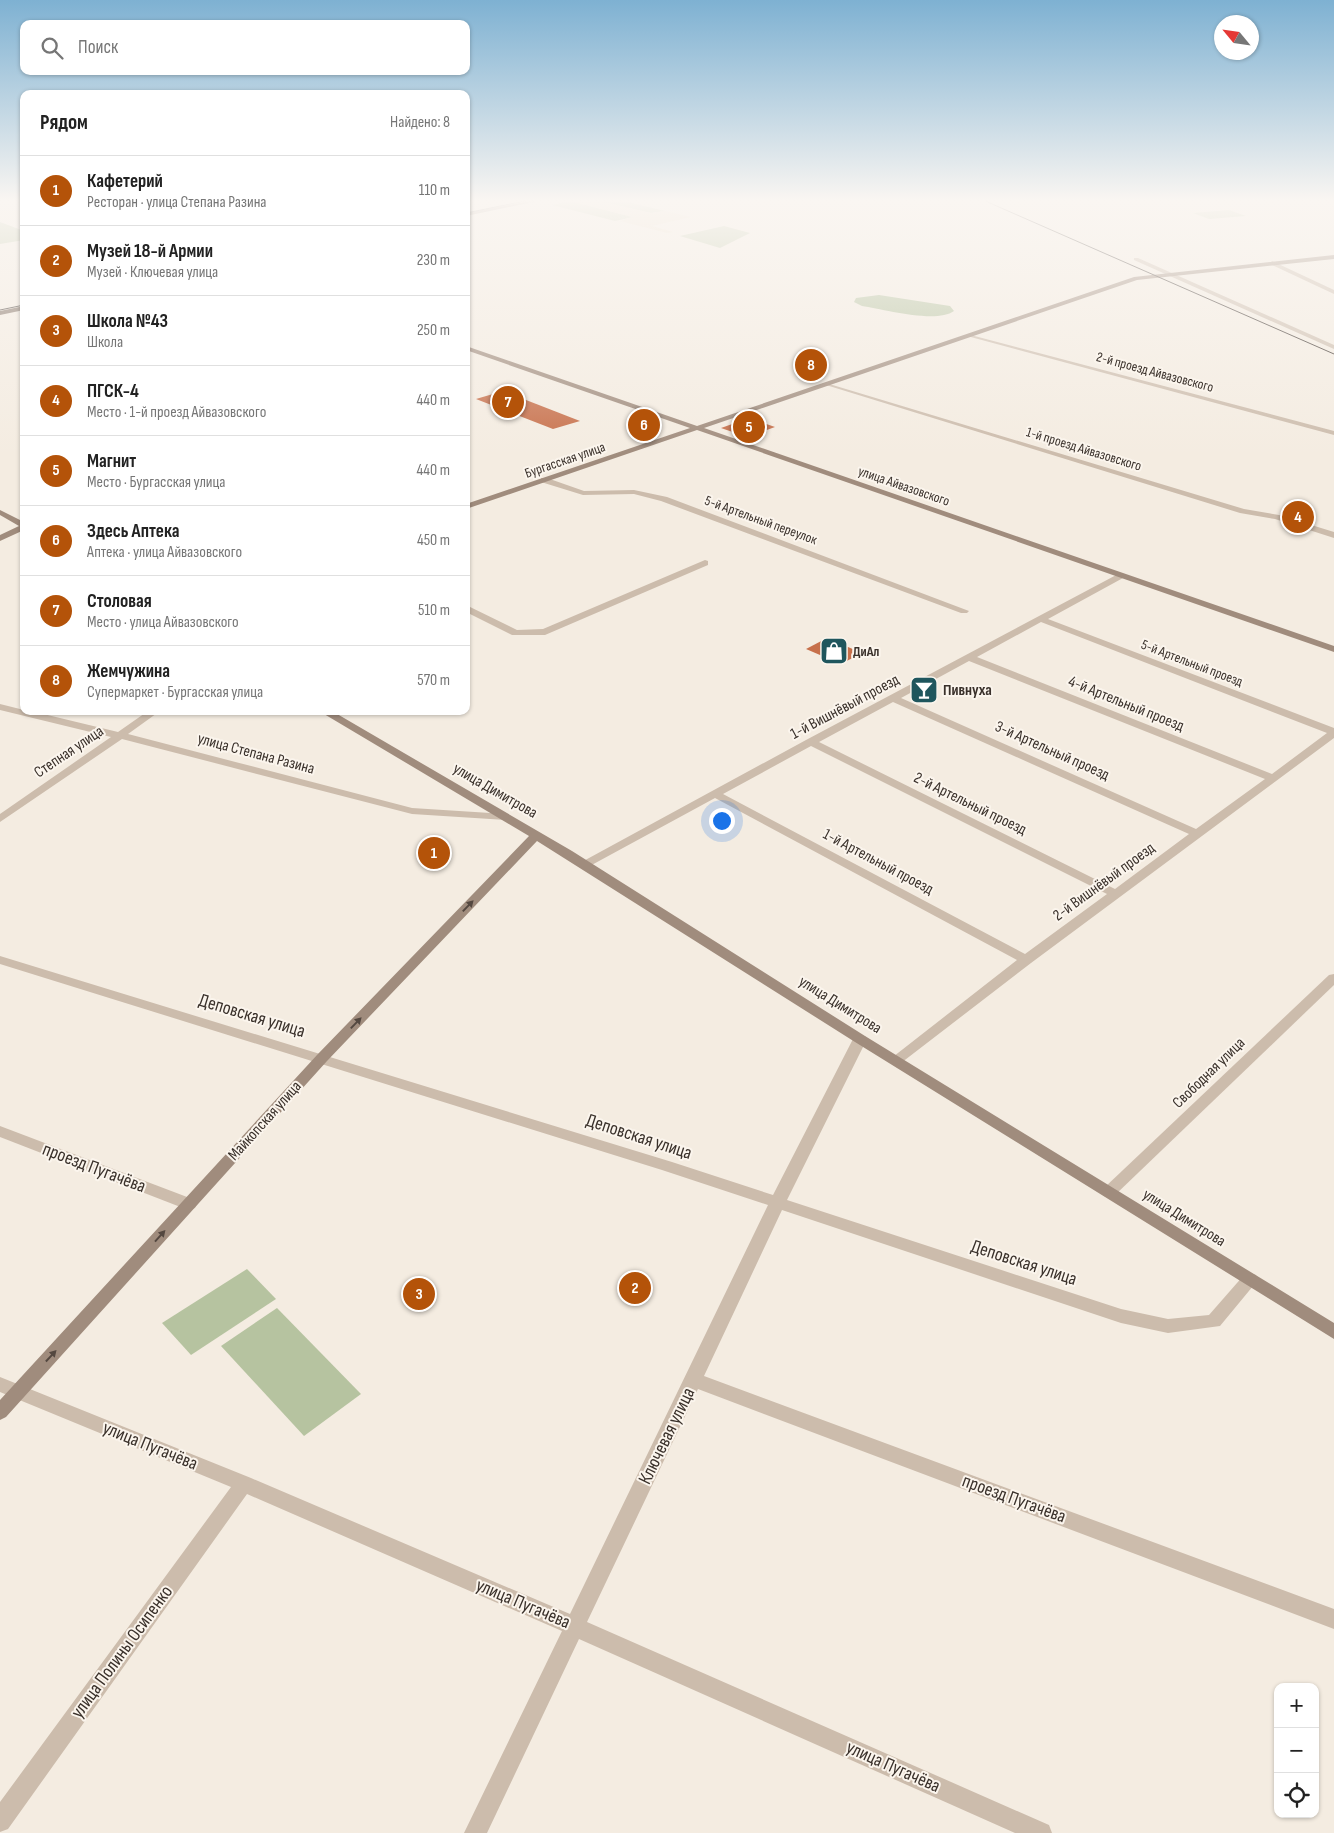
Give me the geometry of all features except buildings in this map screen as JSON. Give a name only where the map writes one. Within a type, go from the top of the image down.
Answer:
[{"type":"main road","points":[[0,306],[20,302]]},
{"type":"main road","points":[[0,313],[20,309]]},
{"type":"street","name":"Бургасская улица","points":[[470,506],[1114,286]]},
{"type":"street","points":[[1193,286],[1334,347]]},
{"type":"street","points":[[1320,286],[1334,292]]},
{"type":"street","name":"2-й проезд Айвазовского","points":[[968,335],[1334,433]]},
{"type":"street","name":"улица Айвазовского","points":[[470,349],[1334,649]]},
{"type":"street","name":"1-й проезд Айвазовского","points":[[828,384],[1243,511],[1276,517],[1334,535]]},
{"type":"street","name":"5-й Артельный переулок","points":[[544,480],[583,493],[634,492],[664,499],[964,611]]},
{"type":"street","points":[[0,512],[20,524]]},
{"type":"street","points":[[0,538],[20,528]]},
{"type":"street","points":[[470,610],[515,633],[545,632],[705,563]]},
{"type":"street","name":"1-й Вишнёвый проезд","points":[[584,864],[1120,576]]},
{"type":"street","name":"5-й Артельный проезд","points":[[1040,619],[1334,732]]},
{"type":"street","name":"4-й Артельный проезд","points":[[968,657],[1273,778]]},
{"type":"street","name":"3-й Артельный проезд","points":[[893,698],[1198,834]]},
{"type":"street","name":"улица Степана Разина","points":[[0,706],[20,711]]},
{"type":"street","name":"улица Степана Разина","points":[[37,715],[412,811],[506,817]]},
{"type":"street","name":"Степная улица","points":[[0,819],[122,736],[149,715]]},
{"type":"street","name":"улица Димитрова","points":[[331,715],[584,864],[860,1039],[1334,1332]]},
{"type":"street","name":"2-й Вишнёвый проезд","points":[[896,1060],[1026,960],[1334,732]]},
{"type":"street","name":"2-й Артельный проезд","points":[[810,742],[1116,894]]},
{"type":"street","name":"1-й Артельный проезд","points":[[715,794],[1026,960]]},
{"type":"street","name":"Майкопская улица","points":[[0,1412],[9,1388],[189,1204],[322,1058],[536,835]]},
{"type":"street","name":"Деповская улица","points":[[0,960],[658,1163],[1121,1316],[1168,1326],[1214,1321],[1250,1280]]},
{"type":"street","name":"Свободная улица","points":[[1109,1192],[1334,978]]},
{"type":"street","name":"Ключевая улица","points":[[474,1833],[778,1203],[860,1039]]},
{"type":"street","name":"проезд Пугачёва","points":[[0,1131],[189,1204]]},
{"type":"street","name":"проезд Пугачёва","points":[[694,1380],[1334,1619]]},
{"type":"street","name":"улица Пугачёва","points":[[9,1388],[244,1484],[574,1626],[1041,1833]]},
{"type":"street","name":"улица Полины Осипенко","points":[[0,1821],[244,1484]]},
{"type":"green space","points":[[879,295],[950,306],[954,311],[946,315],[923,316],[862,306],[854,302],[856,298]]},
{"type":"green space","points":[[247,1269],[276,1299],[191,1355],[162,1323]]},
{"type":"green space","points":[[277,1308],[361,1394],[304,1436],[221,1346]]},
{"type":"tram line","points":[[1178,286],[1334,354]]},
{"type":"tram line","points":[[0,310],[20,306]]},
{"type":"place","name":"Жемчужина","points":[[811,365]]},
{"type":"place","name":"Столовая","points":[[508,402]]},
{"type":"place","name":"Здесь Аптека","points":[[644,425]]},
{"type":"place","name":"Магнит","points":[[749,427]]},
{"type":"place","name":"ПГСК-4","points":[[1298,517]]},
{"type":"place","name":"ДиАл","points":[[834,651]]},
{"type":"place","name":"Пивнуха","points":[[924,690]]},
{"type":"place","name":"Кафетерий","points":[[434,853]]},
{"type":"place","name":"Музей 18-й Армии","points":[[635,1288]]},
{"type":"place","name":"Школа №43","points":[[419,1294]]}]
